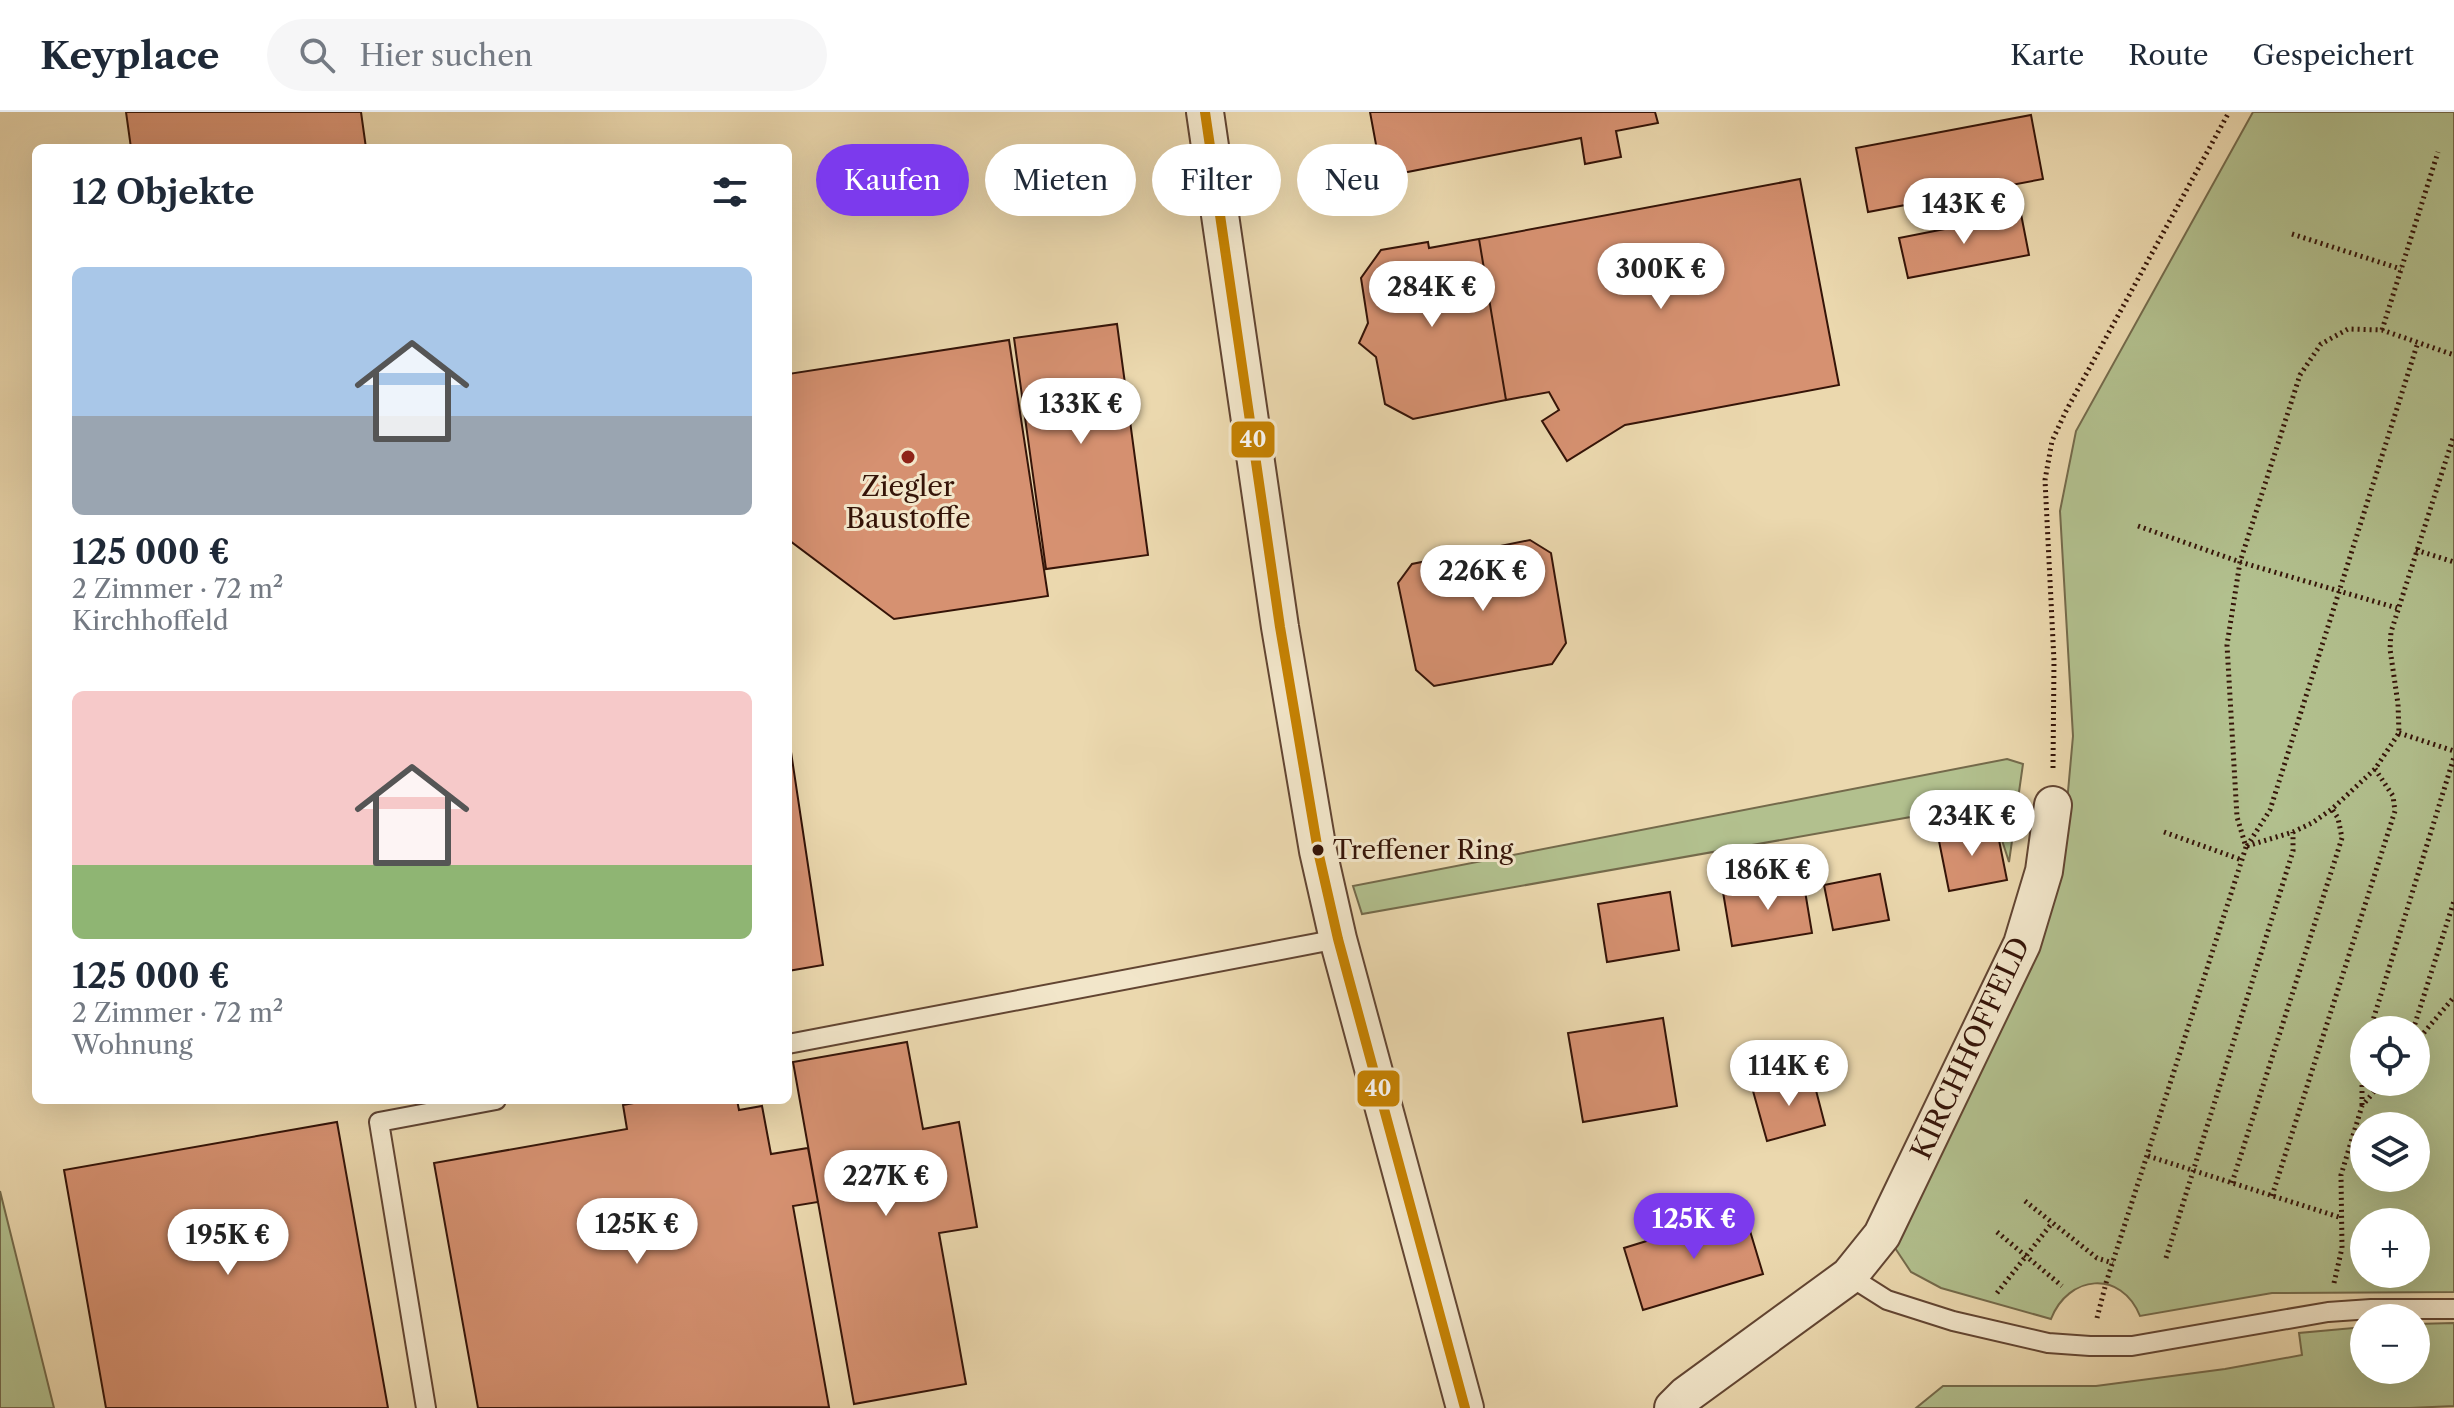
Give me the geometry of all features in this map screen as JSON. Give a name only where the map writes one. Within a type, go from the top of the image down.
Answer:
[{"type":"street","points":[[1205,112],[1280,627],[1318,851],[1338,939],[1465,1408]]},
{"type":"street","name":"KIRCHHOFFELD","points":[[1673,1408],[1686,1395],[1849,1276],[1882,1235],[2022,944],[2044,871],[2053,805]]},
{"type":"lane","points":[[792,1043],[1338,939]]},
{"type":"lane","points":[[426,1408],[379,1122],[475,1104]]},
{"type":"lane","points":[[1849,1276],[1887,1300],[1953,1321],[2048,1343],[2090,1346],[2132,1346],[2328,1312],[2454,1309]]},
{"type":"path","points":[[2053,805],[2054,661],[2045,480],[2052,441],[2229,112]]},
{"type":"path","points":[[2382,330],[2438,152]]},
{"type":"path","points":[[2292,234],[2401,269]]},
{"type":"path","points":[[2246,847],[2237,817],[2227,645],[2240,562],[2300,375],[2321,344],[2348,329],[2382,330],[2454,355]]},
{"type":"path","points":[[2090,1346],[2113,1263],[2246,847],[2270,810],[2418,342]]},
{"type":"path","points":[[2246,847],[2293,832],[2332,809],[2375,769],[2399,733],[2391,632],[2454,435]]},
{"type":"path","points":[[2138,526],[2240,562],[2397,608]]},
{"type":"path","points":[[2416,550],[2454,562]]},
{"type":"path","points":[[2399,733],[2454,751]]},
{"type":"path","points":[[2374,1016],[2454,757]]},
{"type":"path","points":[[2272,1196],[2395,811],[2393,796],[2375,769]]},
{"type":"path","points":[[2232,1183],[2342,838],[2338,818],[2332,809]]},
{"type":"path","points":[[2164,832],[2242,860]]},
{"type":"path","points":[[2166,1258],[2293,851],[2293,832]]},
{"type":"path","points":[[2417,1016],[2454,901]]},
{"type":"path","points":[[2430,1025],[2454,997]]},
{"type":"path","points":[[2328,1312],[2342,1248],[2341,1175],[2362,1106],[2362,1096]]},
{"type":"path","points":[[2362,1106],[2370,1096]]},
{"type":"path","points":[[2148,1156],[2342,1218]]},
{"type":"path","points":[[2025,1201],[2097,1258],[2113,1263]]},
{"type":"path","points":[[1997,1293],[2052,1223]]},
{"type":"path","points":[[1997,1232],[2062,1286]]},
{"type":"green space","points":[[2253,112],[2454,112],[2454,1292],[2272,1293],[2140,1316],[2120,1290],[2095,1283],[2069,1293],[2051,1319],[1941,1288],[1911,1272],[1895,1248],[2033,958],[2062,858],[2073,736],[2060,511],[2076,431]]},
{"type":"green space","points":[[2007,759],[2023,764],[2009,862],[1990,803],[1362,914],[1353,886]]},
{"type":"green space","points":[[0,1191],[54,1408],[0,1408]]},
{"type":"green space","points":[[2454,1323],[2454,1406],[1916,1408],[1943,1386],[2096,1386],[2302,1355],[2299,1333],[2350,1328],[2350,1384],[2430,1384],[2430,1324]]},
{"type":"building","points":[[126,112],[361,112],[365,144],[130,144]]},
{"type":"building","points":[[1370,112],[1655,112],[1658,123],[1616,131],[1621,157],[1585,164],[1581,138],[1408,172],[1408,144],[1376,144]]},
{"type":"building","points":[[2031,115],[2043,179],[1868,212],[1856,148]]},
{"type":"building","points":[[1800,179],[1839,385],[1625,425],[1567,461],[1542,421],[1559,410],[1549,392],[1506,400],[1479,239]]},
{"type":"building","points":[[2021,214],[2029,255],[1908,278],[1899,238]]},
{"type":"building","points":[[1479,239],[1506,400],[1413,419],[1385,404],[1376,357],[1359,343],[1368,323],[1361,278],[1381,250],[1428,242],[1429,248]]},
{"type":"building","points":[[1117,324],[1148,555],[1046,569],[1014,338]]},
{"type":"building","name":"Ziegler Baustoffe","points":[[1009,340],[1048,596],[894,619],[792,542],[792,373]]},
{"type":"building","points":[[1530,540],[1551,553],[1566,643],[1552,664],[1434,686],[1416,670],[1398,583],[1412,564]]},
{"type":"building","points":[[792,759],[823,965],[792,970]]},
{"type":"building","points":[[1996,825],[2007,880],[1949,891],[1938,836]]},
{"type":"building","points":[[1880,874],[1889,920],[1833,930],[1824,885]]},
{"type":"building","points":[[1803,879],[1812,933],[1732,946],[1723,892]]},
{"type":"building","points":[[1670,892],[1679,950],[1607,962],[1598,904]]},
{"type":"building","points":[[1663,1018],[1677,1106],[1583,1122],[1568,1033]]},
{"type":"building","points":[[907,1042],[923,1129],[959,1122],[977,1227],[939,1233],[966,1384],[854,1404],[793,1062]]},
{"type":"building","points":[[1812,1075],[1825,1125],[1767,1141],[1753,1091]]},
{"type":"building","points":[[738,1104],[739,1110],[762,1106],[771,1154],[808,1148],[818,1202],[793,1206],[829,1407],[478,1408],[434,1163],[627,1129],[623,1105]]},
{"type":"building","points":[[337,1122],[388,1408],[106,1408],[64,1170]]},
{"type":"building","points":[[1744,1211],[1763,1274],[1643,1310],[1624,1248]]},
{"type":"transit line","name":"40","points":[[1205,112],[1280,627],[1318,851],[1338,939],[1465,1408]]},
{"type":"place","name":"Ziegler Baustoffe","points":[[908,457]]},
{"type":"place","name":"Treffener Ring","points":[[1318,850]]}]
